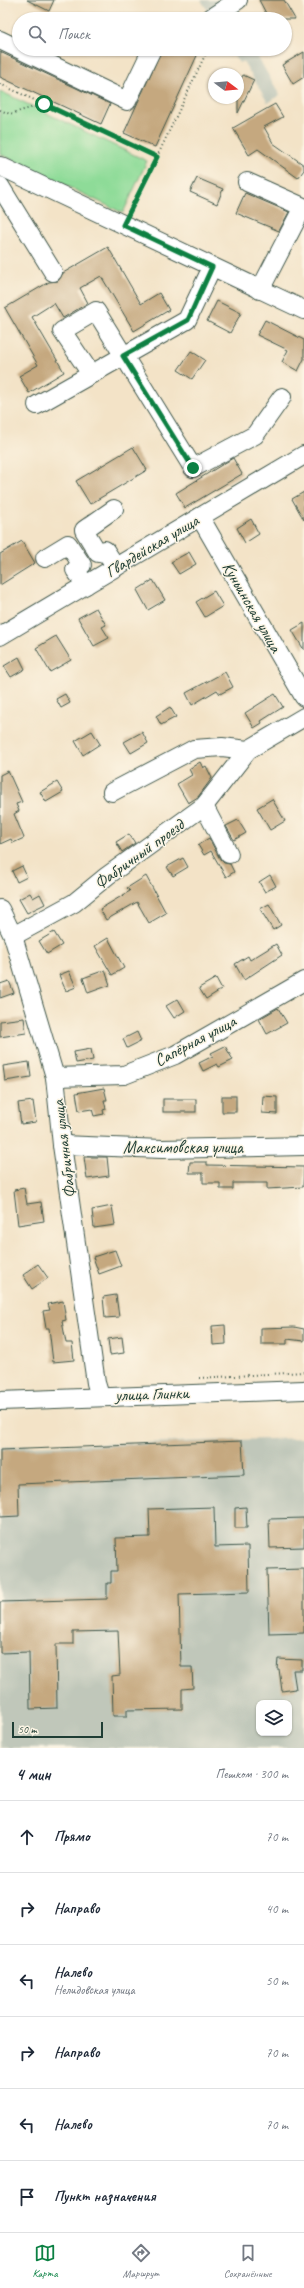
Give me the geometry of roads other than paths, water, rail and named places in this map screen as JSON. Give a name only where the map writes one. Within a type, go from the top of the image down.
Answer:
[{"type":"street","points":[[220,12],[238,0]]},
{"type":"street","points":[[0,40],[12,46]]},
{"type":"street","points":[[33,56],[127,101],[149,56]]},
{"type":"street","points":[[0,166],[304,310]]},
{"type":"street","points":[[247,182],[303,207],[260,290]]},
{"type":"street","points":[[0,186],[53,272]]},
{"type":"street","points":[[37,405],[188,320],[212,267]]},
{"type":"street","points":[[91,374],[62,331],[96,311],[193,468],[255,435],[282,397]]},
{"type":"street","name":"Гвардейская улица","points":[[0,636],[304,455]]},
{"type":"street","points":[[114,510],[84,530],[98,553],[105,550],[116,567]]},
{"type":"street","name":"Куньинская улица","points":[[200,517],[304,697]]},
{"type":"street","points":[[45,558],[68,544],[82,565],[76,570],[86,585]]},
{"type":"street","points":[[112,792],[194,750],[222,747],[248,750],[304,717]]},
{"type":"street","name":"Фабричный проезд","points":[[13,936],[74,903],[107,876],[204,806],[248,750]]},
{"type":"street","points":[[204,806],[229,854]]},
{"type":"street","name":"Фабричная улица","points":[[0,909],[13,936],[55,1077],[62,1145],[96,1383],[100,1396]]},
{"type":"street","name":"Сапёрная улица","points":[[55,1077],[124,1075],[176,1055],[304,981]]},
{"type":"street","name":"Максимовская улица","points":[[62,1145],[162,1149],[304,1146]]},
{"type":"street","name":"улица Глинки","points":[[0,1401],[100,1396],[304,1390]]}]
